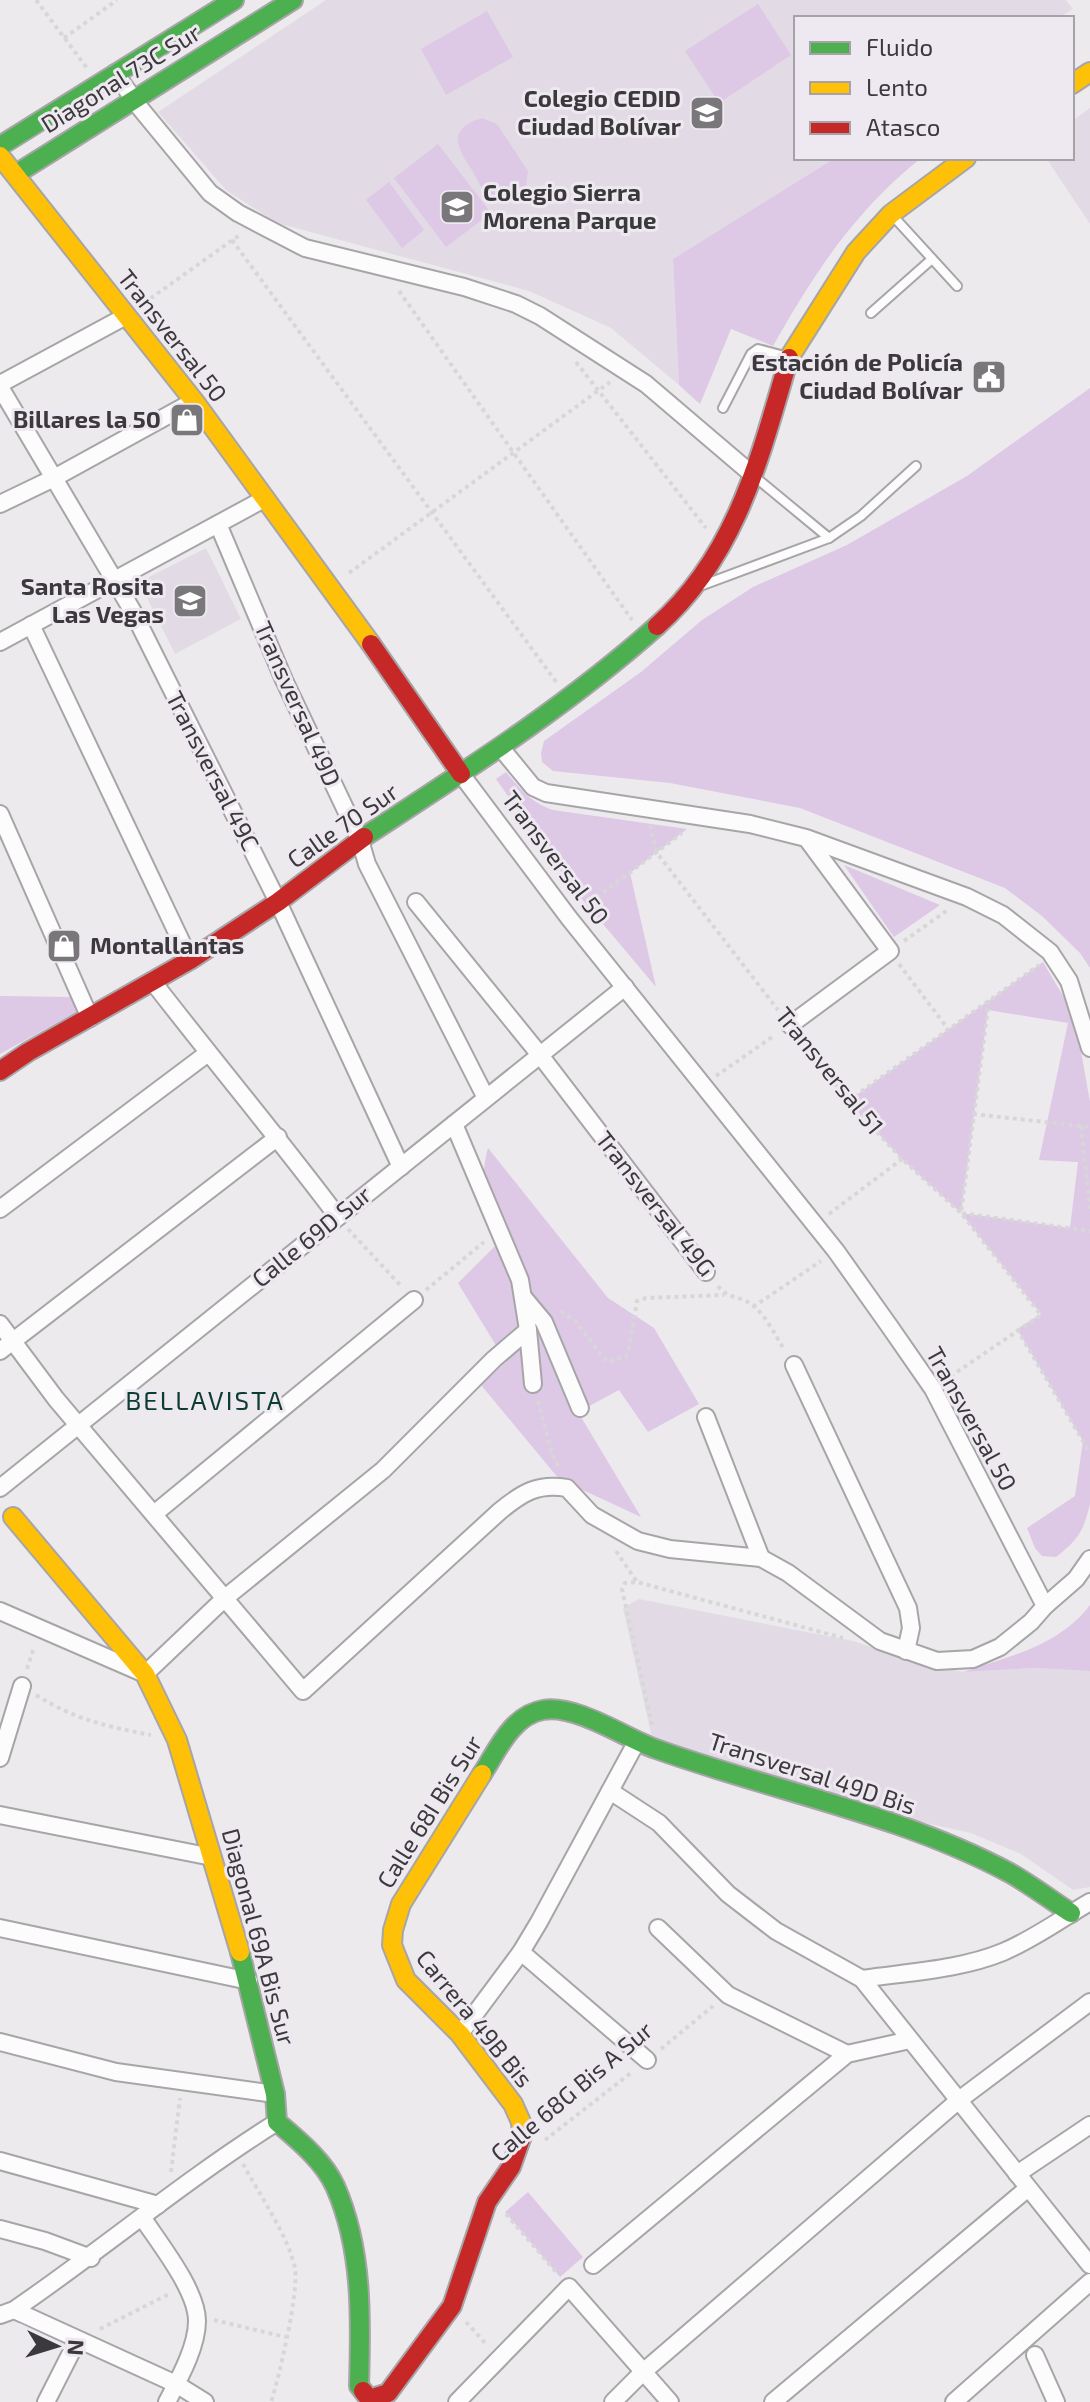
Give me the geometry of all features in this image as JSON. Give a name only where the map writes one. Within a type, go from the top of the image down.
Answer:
[{"type":"street","name":"Diagonal 73C Sur","points":[[0,146],[234,0]]},
{"type":"street","name":"Diagonal 73C Sur","points":[[16,174],[293,0]]},
{"type":"street","points":[[115,73],[210,193],[256,224],[305,248],[464,287],[516,304],[626,369],[754,476]]},
{"type":"street","name":"Transversal 50","points":[[0,156],[194,401],[331,586],[461,774],[569,918],[836,1251],[933,1389],[1045,1606]]},
{"type":"street","name":"Calle 70 Sur","points":[[0,1071],[190,960],[278,902],[360,840],[501,748],[645,638],[692,590],[722,548],[754,476],[789,357],[856,252],[891,214],[963,160]]},
{"type":"street","points":[[0,386],[126,316]]},
{"type":"street","name":"Transversal 49C","points":[[0,386],[139,624],[278,902],[401,1167]]},
{"type":"street","points":[[0,504],[194,401]]},
{"type":"street","points":[[0,642],[264,499]]},
{"type":"street","name":"Transversal 49D","points":[[218,524],[284,680],[360,840],[367,864],[486,1098]]},
{"type":"street","points":[[31,625],[190,960]]},
{"type":"street","points":[[501,748],[533,787],[546,793],[705,816],[806,838],[967,897],[1003,915],[1050,952],[1069,981],[1090,1048]]},
{"type":"street","points":[[0,814],[90,1018]]},
{"type":"street","points":[[790,1025],[890,951],[806,838]]},
{"type":"street","name":"Transversal 49G","points":[[416,902],[540,1055],[706,1272]]},
{"type":"street","points":[[153,982],[338,1217]]},
{"type":"street","name":"Calle 69D Sur","points":[[0,1488],[625,987]]},
{"type":"street","points":[[0,1209],[208,1053]]},
{"type":"street","points":[[454,1124],[520,1280],[533,1384]]},
{"type":"street","points":[[6,1346],[278,1137]]},
{"type":"street","points":[[523,1297],[544,1322],[580,1408]]},
{"type":"street","points":[[154,1514],[414,1300]]},
{"type":"street","points":[[0,1324],[6,1346],[78,1425],[303,1691],[522,1493],[538,1486],[567,1488],[592,1515],[638,1541],[670,1549],[761,1558],[788,1573],[880,1641],[937,1661],[973,1659],[1000,1647],[1076,1579],[1090,1559]]},
{"type":"street","points":[[0,1611],[145,1674],[225,1598],[383,1470],[494,1359],[528,1330]]},
{"type":"street","points":[[794,1365],[908,1608],[911,1628],[906,1651]]},
{"type":"street","points":[[706,1417],[761,1558]]},
{"type":"street","name":"Diagonal 69A Bis Sur","points":[[13,1517],[145,1674],[177,1740],[249,1981],[275,2094],[277,2122]]},
{"type":"street","points":[[0,1758],[22,1686]]},
{"type":"street","name":"Transversal 49D Bis","points":[[529,1714],[547,1708],[568,1713],[644,1744],[933,1838],[1012,1875],[1071,1913]]},
{"type":"street","name":"Calle 68I Bis Sur","points":[[392,1945],[401,1904],[512,1727],[529,1714]]},
{"type":"street","points":[[460,2034],[521,1952],[610,1791],[644,1744]]},
{"type":"street","points":[[610,1791],[659,1823],[728,1894],[776,1931],[862,1979],[1090,2265]]},
{"type":"street","points":[[0,1815],[212,1857]]},
{"type":"street","points":[[862,1979],[973,1962],[1004,1952],[1042,1933],[1090,1902]]},
{"type":"street","points":[[0,1928],[249,1981]]},
{"type":"street","points":[[658,1928],[728,1995],[847,2054]]},
{"type":"street","name":"Carrera 49B Bis","points":[[392,1945],[406,1980],[460,2034],[513,2104],[521,2122],[522,2141],[511,2167]]},
{"type":"street","points":[[521,1952],[647,2060]]},
{"type":"street","points":[[613,2402],[643,2372],[959,2100],[1090,2002]]},
{"type":"street","points":[[593,2265],[847,2054],[910,2040]]},
{"type":"street","points":[[0,2042],[116,2072],[275,2094]]},
{"type":"street","points":[[7,2313],[91,2258],[235,2148],[277,2122]]},
{"type":"street","name":"Calle 68G Bis A Sur","points":[[277,2122],[305,2146],[334,2184],[354,2248],[361,2310],[359,2386],[369,2399],[384,2396],[394,2386],[452,2306],[487,2202],[511,2167]]},
{"type":"street","points":[[1017,2174],[1090,2125]]},
{"type":"street","points":[[0,2161],[163,2202]]},
{"type":"street","points":[[773,2402],[1028,2188]]},
{"type":"street","points":[[142,2217],[185,2285],[197,2316],[196,2332],[167,2402]]},
{"type":"street","points":[[0,2229],[91,2258]]},
{"type":"street","points":[[954,2402],[1090,2282]]},
{"type":"street","points":[[457,2402],[569,2287],[670,2402]]},
{"type":"street","points":[[7,2313],[176,2384],[205,2402]]},
{"type":"street","points":[[46,2402],[77,2341]]},
{"type":"street","points":[[1035,2355],[1056,2402]]},
{"type":"lane","points":[[891,214],[957,286]]},
{"type":"lane","points":[[871,313],[932,259]]},
{"type":"lane","points":[[723,408],[751,354],[758,349],[767,349],[789,357]]},
{"type":"lane","name":"Calle 70 Sur","points":[[692,590],[829,538],[861,516],[916,466]]},
{"type":"lane","points":[[754,476],[829,538]]},
{"type":"path","points":[[36,0],[98,83]]},
{"type":"path","points":[[64,38],[117,0]]},
{"type":"path","points":[[126,316],[256,224]]},
{"type":"path","points":[[232,240],[569,698]]},
{"type":"path","points":[[382,267],[645,638]]},
{"type":"path","points":[[569,353],[722,548]]},
{"type":"path","points":[[331,586],[626,369]]},
{"type":"path","name":"Transversal 51","points":[[645,809],[657,853],[848,1101],[902,1159],[961,1213],[1041,1315],[1017,1329]]},
{"type":"path","points":[[569,918],[705,816]]},
{"type":"path","points":[[948,1029],[890,951],[967,897]]},
{"type":"path","points":[[848,1101],[1043,962],[1050,952]]},
{"type":"path","points":[[989,1000],[961,1213],[1090,1231]]},
{"type":"path","points":[[704,1084],[790,1025]]},
{"type":"path","points":[[973,1114],[1090,1127]]},
{"type":"path","points":[[1081,1126],[1090,1209]]},
{"type":"path","points":[[815,1225],[902,1159]]},
{"type":"path","points":[[338,1217],[414,1300],[498,1231]]},
{"type":"path","points":[[794,1365],[753,1307],[836,1251]]},
{"type":"path","name":"Transversal 49G","points":[[706,1272],[724,1295],[748,1302],[753,1307]]},
{"type":"path","points":[[551,1304],[576,1322],[607,1362],[626,1357],[637,1301],[724,1295]]},
{"type":"path","points":[[933,1389],[1017,1329],[1090,1453]]},
{"type":"path","points":[[533,1384],[551,1450],[567,1488]]},
{"type":"path","points":[[644,1744],[652,1729],[622,1589],[625,1583],[637,1582],[856,1642]]},
{"type":"path","points":[[41,1627],[22,1686],[58,1709],[92,1724],[177,1740]]},
{"type":"path","name":"Calle 68G Bis A Sur","points":[[511,2167],[728,1995]]},
{"type":"path","points":[[163,2202],[182,2082]]},
{"type":"path","points":[[235,2148],[296,2271],[295,2293],[271,2402]]},
{"type":"path","points":[[487,2202],[505,2212],[569,2287]]},
{"type":"path","points":[[77,2341],[185,2285]]},
{"type":"path","points":[[452,2306],[499,2359]]},
{"type":"path","points":[[197,2316],[285,2337]]},
{"type":"shaded area","name":"Colegio Sierra Morena Parque","points":[[326,0],[1066,0],[1073,9],[1061,16],[794,16],[794,160],[832,160],[673,259],[679,385],[611,328],[529,291],[277,223],[226,190],[158,112]]},
{"type":"shaded area","points":[[758,4],[791,55],[719,103],[685,51]]},
{"type":"shaded area","points":[[487,11],[513,57],[446,95],[421,49]]},
{"type":"shaded area","points":[[1090,108],[1090,224],[1047,160],[1074,160],[1074,120]]},
{"type":"shaded area","points":[[482,118],[497,124],[528,171],[526,185],[518,198],[502,200],[490,196],[459,147],[459,134],[463,128]]},
{"type":"shaded area","points":[[438,144],[491,213],[446,247],[394,178]]},
{"type":"shaded area","points":[[832,160],[919,160],[876,200],[838,244],[773,346],[731,329],[700,404],[679,385],[673,259]]},
{"type":"shaded area","points":[[389,182],[424,230],[402,248],[366,200]]},
{"type":"shaded area","points":[[1090,388],[1090,968],[1080,953],[1042,916],[1005,888],[800,808],[670,783],[553,771],[542,762],[544,741],[641,672],[702,620],[753,587],[847,545],[967,476]]},
{"type":"shaded area","name":"Santa Rosita Las Vegas","points":[[206,548],[241,619],[175,654],[139,582]]},
{"type":"shaded area","points":[[506,772],[527,795],[553,810],[687,829],[630,873],[656,987],[571,886],[496,779]]},
{"type":"shaded area","points":[[844,865],[940,905],[894,937]]},
{"type":"shaded area","points":[[1043,962],[1063,996],[1077,1029],[1090,1102],[1090,1504],[1079,1534],[1056,1557],[1042,1556],[1027,1528],[1075,1496],[1083,1441],[1017,1329],[1041,1314],[961,1213],[902,1159],[848,1101]],"holes":[[[988,1010],[1068,1023],[1039,1160],[1078,1162],[1070,1228],[961,1213]]]},
{"type":"shaded area","points":[[0,996],[71,997],[78,1011],[0,1054]]},
{"type":"shaded area","points":[[488,1148],[608,1298],[654,1328],[699,1404],[648,1432],[619,1390],[578,1412],[641,1517],[559,1479],[481,1385],[506,1362],[458,1283],[496,1245],[484,1185]]},
{"type":"shaded area","points":[[639,1599],[853,1641],[913,1661],[963,1672],[1034,1668],[1090,1671],[1090,1887],[1073,1890],[1021,1854],[971,1833],[912,1820],[652,1738],[623,1608]]},
{"type":"shaded area","points":[[1090,1605],[1090,1671],[1034,1668],[963,1672],[1016,1655],[1049,1640],[1064,1631]]},
{"type":"shaded area","points":[[528,2192],[583,2257],[560,2277],[505,2212]]},
{"type":"traffic: fast","points":[[0,146],[234,0]]},
{"type":"traffic: fast","points":[[16,174],[293,0]]},
{"type":"traffic: fast","points":[[364,837],[551,711],[657,626]]},
{"type":"traffic: fast","points":[[482,1774],[506,1735],[522,1719],[543,1710],[570,1712],[656,1749],[881,1819],[968,1852],[1010,1873],[1071,1913]]},
{"type":"traffic: fast","points":[[240,1952],[275,2094],[277,2122],[324,2168],[335,2186],[351,2234],[358,2284],[359,2386],[363,2391]]},
{"type":"traffic: slow","points":[[1074,83],[1090,72]]},
{"type":"traffic: slow","points":[[0,156],[194,401],[371,644]]},
{"type":"traffic: slow","points":[[789,358],[856,252],[891,214],[963,160]]},
{"type":"traffic: slow","points":[[13,1517],[145,1674],[177,1740],[240,1952]]},
{"type":"traffic: slow","points":[[482,1774],[401,1904],[392,1945],[406,1980],[460,2034],[513,2104],[521,2122],[522,2136]]},
{"type":"traffic: jam","points":[[657,626],[684,598],[726,536],[756,468],[789,358]]},
{"type":"traffic: jam","points":[[371,644],[461,774]]},
{"type":"traffic: jam","points":[[0,1071],[190,960],[278,902],[364,837]]},
{"type":"traffic: jam","points":[[363,2391],[369,2399],[388,2393],[452,2306],[487,2202],[511,2167],[522,2136]]},
{"type":"place","name":"Colegio CEDID Ciudad Bolívar","points":[[707,113]]},
{"type":"place","name":"Colegio Sierra Morena Parque","points":[[457,207]]},
{"type":"place","name":"Estación de Policía Ciudad Bolívar","points":[[989,377]]},
{"type":"place","name":"Billares la 50","points":[[187,420]]},
{"type":"place","name":"Santa Rosita Las Vegas","points":[[190,601]]},
{"type":"place","name":"Montallantas","points":[[64,946]]},
{"type":"district","name":"BELLAVISTA","points":[[205,1401]]}]
